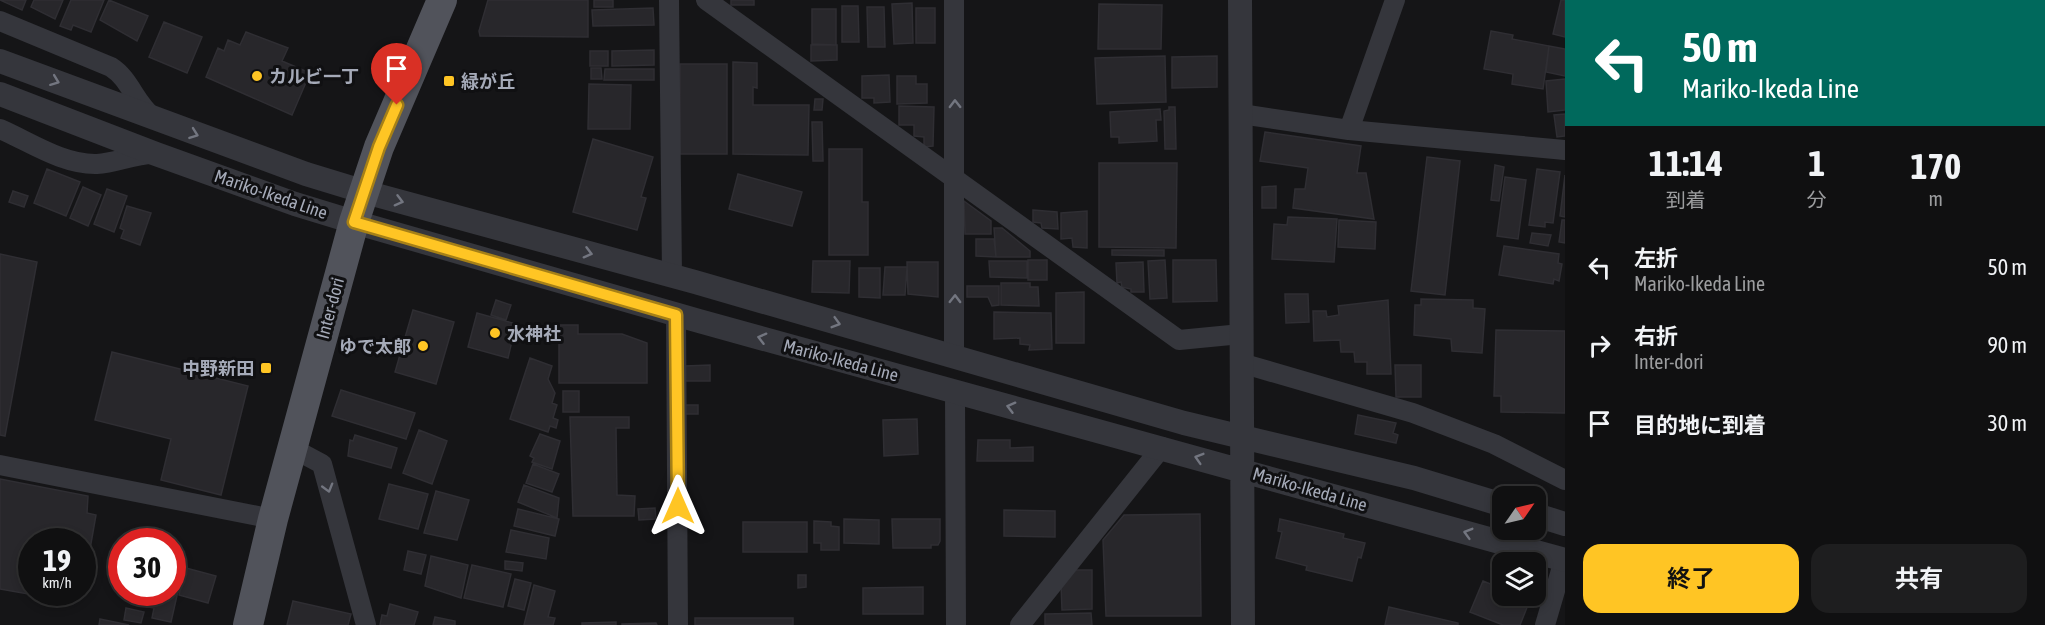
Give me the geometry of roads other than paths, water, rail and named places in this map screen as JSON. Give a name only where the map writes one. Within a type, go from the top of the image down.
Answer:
[{"type":"main road","name":"Inter-dori","points":[[248,625],[273,519],[354,222],[379,147],[442,0]]},
{"type":"street","points":[[669,0],[672,276]]},
{"type":"street","points":[[706,0],[1179,340],[1241,334]]},
{"type":"street","points":[[954,0],[956,181],[954,357]]},
{"type":"street","points":[[1240,0],[1240,437],[1243,625]]},
{"type":"street","points":[[1349,130],[1395,0]]},
{"type":"street","points":[[0,21],[111,67],[120,73],[149,118]]},
{"type":"street","name":"Mariko-Ikeda Line","points":[[0,61],[149,118],[306,174],[364,192],[672,276],[1240,437],[1414,478],[1492,502]]},
{"type":"street","name":"Mariko-Ikeda Line","points":[[0,94],[156,154],[295,204],[354,222],[676,315],[1162,447],[1565,560]]},
{"type":"street","points":[[1240,114],[1349,130],[1565,150]]},
{"type":"street","points":[[0,129],[49,152],[84,163],[100,164],[138,154],[156,154]]},
{"type":"street","points":[[676,315],[678,625]]},
{"type":"street","points":[[1241,363],[1413,413],[1494,444],[1565,480]]},
{"type":"street","points":[[955,392],[956,625]]},
{"type":"street","points":[[1020,625],[1162,447]]},
{"type":"street","points":[[292,448],[322,464],[366,625]]},
{"type":"street","points":[[0,465],[273,519]]},
{"type":"street","points":[[1546,518],[1565,524]]},
{"type":"street","points":[[1545,625],[1565,560]]},
{"type":"place","name":"カルビ一丁","points":[[257,76]]},
{"type":"place","name":"緑が丘","points":[[449,81]]},
{"type":"place","name":"水神社","points":[[495,333]]},
{"type":"place","name":"ゆで太郎","points":[[423,346]]},
{"type":"place","name":"中野新田","points":[[266,368]]}]
